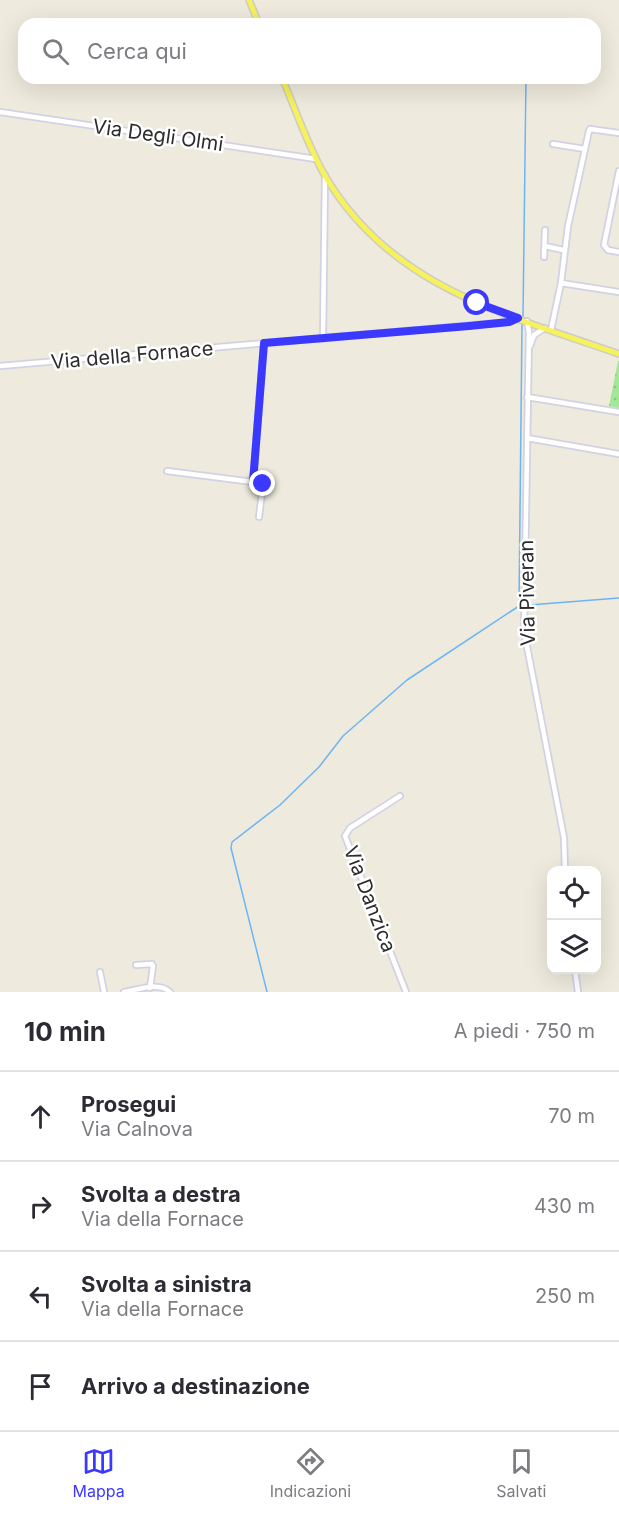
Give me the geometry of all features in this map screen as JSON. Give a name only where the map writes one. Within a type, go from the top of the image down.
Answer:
[{"type":"main road","points":[[249,0],[256,18]]},
{"type":"main road","points":[[285,84],[325,175],[353,214],[395,256],[452,292],[522,320],[619,354]]},
{"type":"street","name":"Via Degli Olmi","points":[[0,112],[316,159]]},
{"type":"street","points":[[532,334],[548,329],[561,283],[563,250],[590,129],[619,133]]},
{"type":"street","points":[[552,144],[585,149]]},
{"type":"street","points":[[619,171],[604,245],[608,250],[619,252]]},
{"type":"street","points":[[323,339],[325,175]]},
{"type":"street","points":[[544,257],[545,230]]},
{"type":"street","points":[[545,246],[563,250]]},
{"type":"street","points":[[561,283],[619,291]]},
{"type":"street","name":"Via Piveran","points":[[522,320],[532,334]]},
{"type":"street","name":"Via della Fornace","points":[[0,366],[522,320]]},
{"type":"street","name":"Via Piveran","points":[[535,324],[529,349],[527,397],[525,638],[564,838],[565,866]]},
{"type":"street","points":[[253,482],[264,343]]},
{"type":"street","points":[[527,397],[619,412]]},
{"type":"street","points":[[526,438],[619,454]]},
{"type":"street","points":[[167,471],[263,484],[259,516]]},
{"type":"street","name":"Via Danzica","points":[[400,796],[350,828],[345,836],[406,992]]},
{"type":"street","points":[[136,965],[152,964],[150,988]]},
{"type":"street","points":[[100,972],[104,992]]},
{"type":"street","points":[[576,974],[578,992]]},
{"type":"street","points":[[124,992],[162,987],[170,992]]},
{"type":"green space","points":[[619,361],[619,408],[609,406]]},
{"type":"waterway","points":[[523,317],[526,84]]},
{"type":"waterway","points":[[267,992],[231,848],[232,842],[280,805],[319,767],[343,736],[407,680],[519,606],[522,322]]},
{"type":"waterway","points":[[529,605],[619,598]]},
{"type":"route","points":[[263,484],[253,482],[264,343],[469,326],[509,322],[518,318],[477,303]]}]
